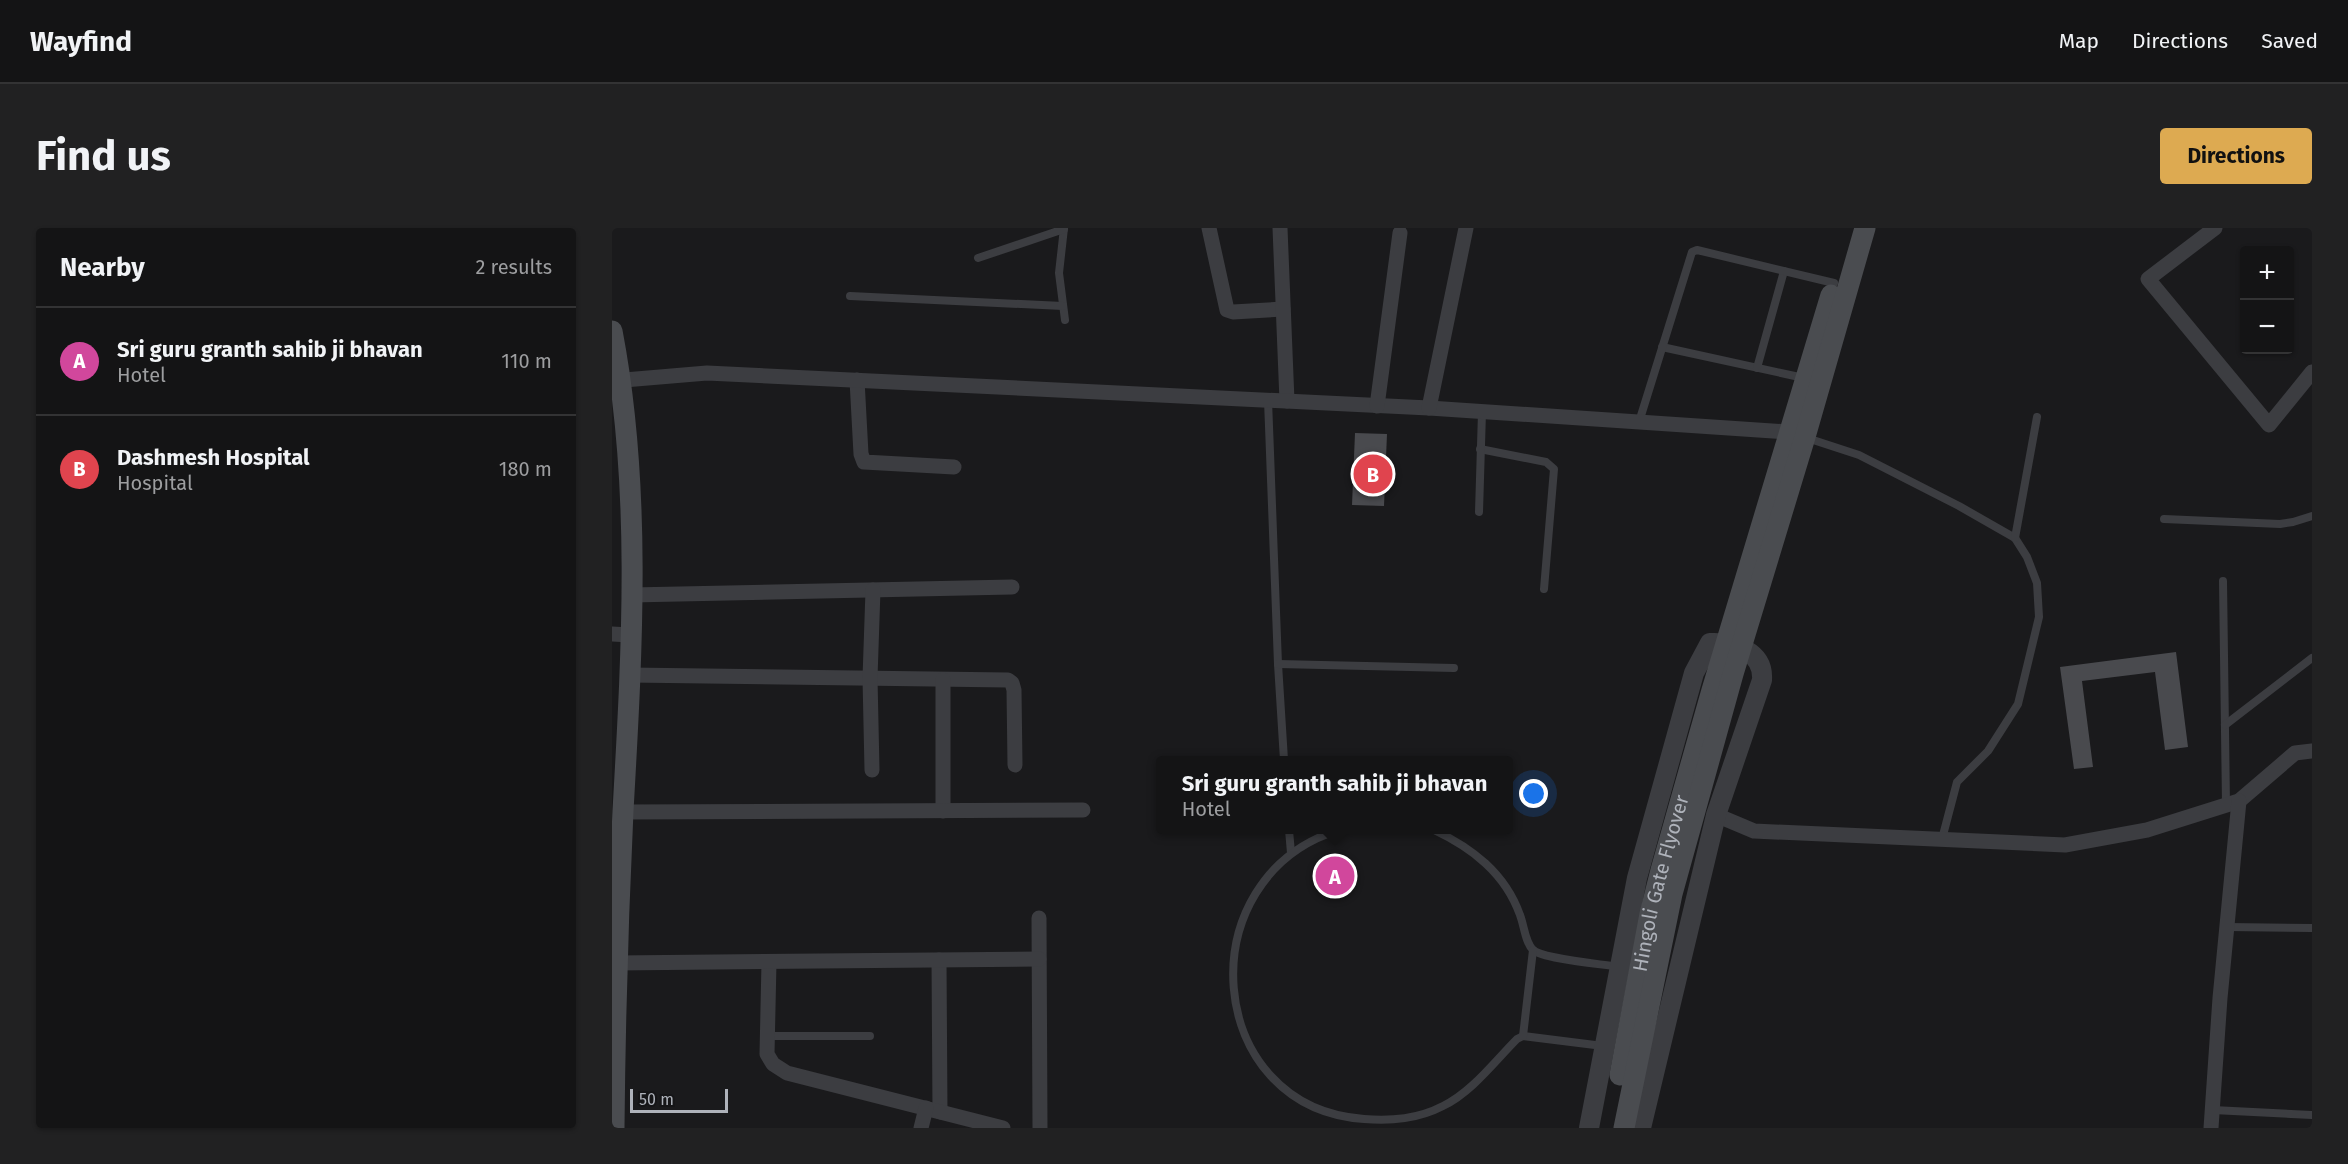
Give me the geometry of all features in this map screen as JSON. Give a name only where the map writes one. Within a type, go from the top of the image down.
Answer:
[{"type":"main road","points":[[1797,435],[1806,379],[1850,228]]},
{"type":"main road","points":[[1797,435],[1864,228]]},
{"type":"main road","points":[[612,331],[629,460],[632,595],[621,634],[629,675],[615,963],[614,1128]]},
{"type":"main road","name":"Hingoli Gate Flyover","points":[[1624,1128],[1630,1062],[1650,914],[1661,870],[1734,645],[1797,435]]},
{"type":"main road","name":"Hingoli Gate Flyover","points":[[1611,1128],[1630,1062]]},
{"type":"street","points":[[1209,228],[1227,310],[1233,312],[1283,309]]},
{"type":"street","points":[[1280,228],[1287,401]]},
{"type":"street","points":[[1429,408],[1466,228]]},
{"type":"street","points":[[2215,228],[2148,279],[2269,425],[2312,372]]},
{"type":"street","points":[[1377,406],[1400,233]]},
{"type":"street","points":[[617,381],[707,373],[1429,408],[1797,435]]},
{"type":"street","points":[[856,380],[861,454],[864,462],[954,467]]},
{"type":"street","points":[[632,595],[1012,587]]},
{"type":"street","points":[[872,770],[870,678],[873,590]]},
{"type":"street","points":[[1589,1128],[1639,868],[1694,673],[1710,643],[1734,645],[1757,658],[1761,664],[1762,680],[1716,815],[1641,1128]]},
{"type":"street","points":[[629,675],[1008,680],[1012,683],[1014,690],[1015,765]]},
{"type":"street","points":[[943,680],[943,811]]},
{"type":"street","points":[[1716,815],[1754,831],[2065,845],[2147,830],[2232,803],[2295,753],[2312,751]]},
{"type":"street","points":[[2211,1128],[2227,927],[2232,803]]},
{"type":"street","points":[[623,813],[1083,810]]},
{"type":"street","points":[[1039,918],[1040,1128]]},
{"type":"street","points":[[615,963],[1039,959]]},
{"type":"street","points":[[921,1128],[933,1110],[939,960]]},
{"type":"street","points":[[769,962],[768,1053],[773,1064],[787,1072],[1003,1128]]},
{"type":"lane","points":[[978,258],[1064,229],[1059,273],[1065,320]]},
{"type":"lane","points":[[1639,422],[1690,254],[1694,251],[1834,283]]},
{"type":"lane","points":[[1757,368],[1784,271]]},
{"type":"lane","points":[[850,296],[1063,306]]},
{"type":"lane","points":[[1662,347],[1806,379]]},
{"type":"lane","points":[[1268,400],[1284,756]]},
{"type":"lane","points":[[1479,512],[1482,412]]},
{"type":"lane","points":[[2015,538],[2037,417]]},
{"type":"lane","points":[[1797,435],[1859,454],[2015,538],[2027,557],[2037,583],[2039,617],[2018,704],[1988,751],[1957,782],[1942,839]]},
{"type":"lane","points":[[1480,449],[1545,462],[1554,469],[1544,589]]},
{"type":"lane","points":[[2164,519],[2280,524],[2312,516]]},
{"type":"lane","points":[[2223,581],[2225,725],[2232,803]]},
{"type":"lane","points":[[2225,725],[2312,658]]},
{"type":"lane","points":[[1278,664],[1454,668]]},
{"type":"lane","points":[[1289,834],[1291,853]]},
{"type":"lane","points":[[1325,834],[1291,853],[1270,871],[1251,899],[1238,931],[1233,967],[1235,998],[1242,1026],[1253,1051],[1287,1093],[1310,1107],[1332,1114],[1388,1120],[1416,1117],[1445,1106],[1469,1088],[1517,1039],[1523,1036],[1605,1046]]},
{"type":"lane","points":[[1441,834],[1481,857],[1506,885],[1520,914],[1528,943],[1533,950],[1546,956],[1620,967]]},
{"type":"lane","points":[[2227,927],[2312,928]]},
{"type":"lane","points":[[1523,1036],[1533,950]]},
{"type":"lane","points":[[768,1036],[870,1036]]},
{"type":"lane","points":[[2213,1110],[2312,1115]]},
{"type":"building","points":[[1355,433],[1387,434],[1384,506],[1352,505]]},
{"type":"building","points":[[2176,652],[2188,747],[2165,750],[2155,672],[2082,681],[2093,767],[2074,769],[2060,667]]},
{"type":"place","name":"Dashmesh Hospital","points":[[1373,474]]},
{"type":"place","name":"Sri guru granth sahib ji bhavan","points":[[1335,876]]}]
